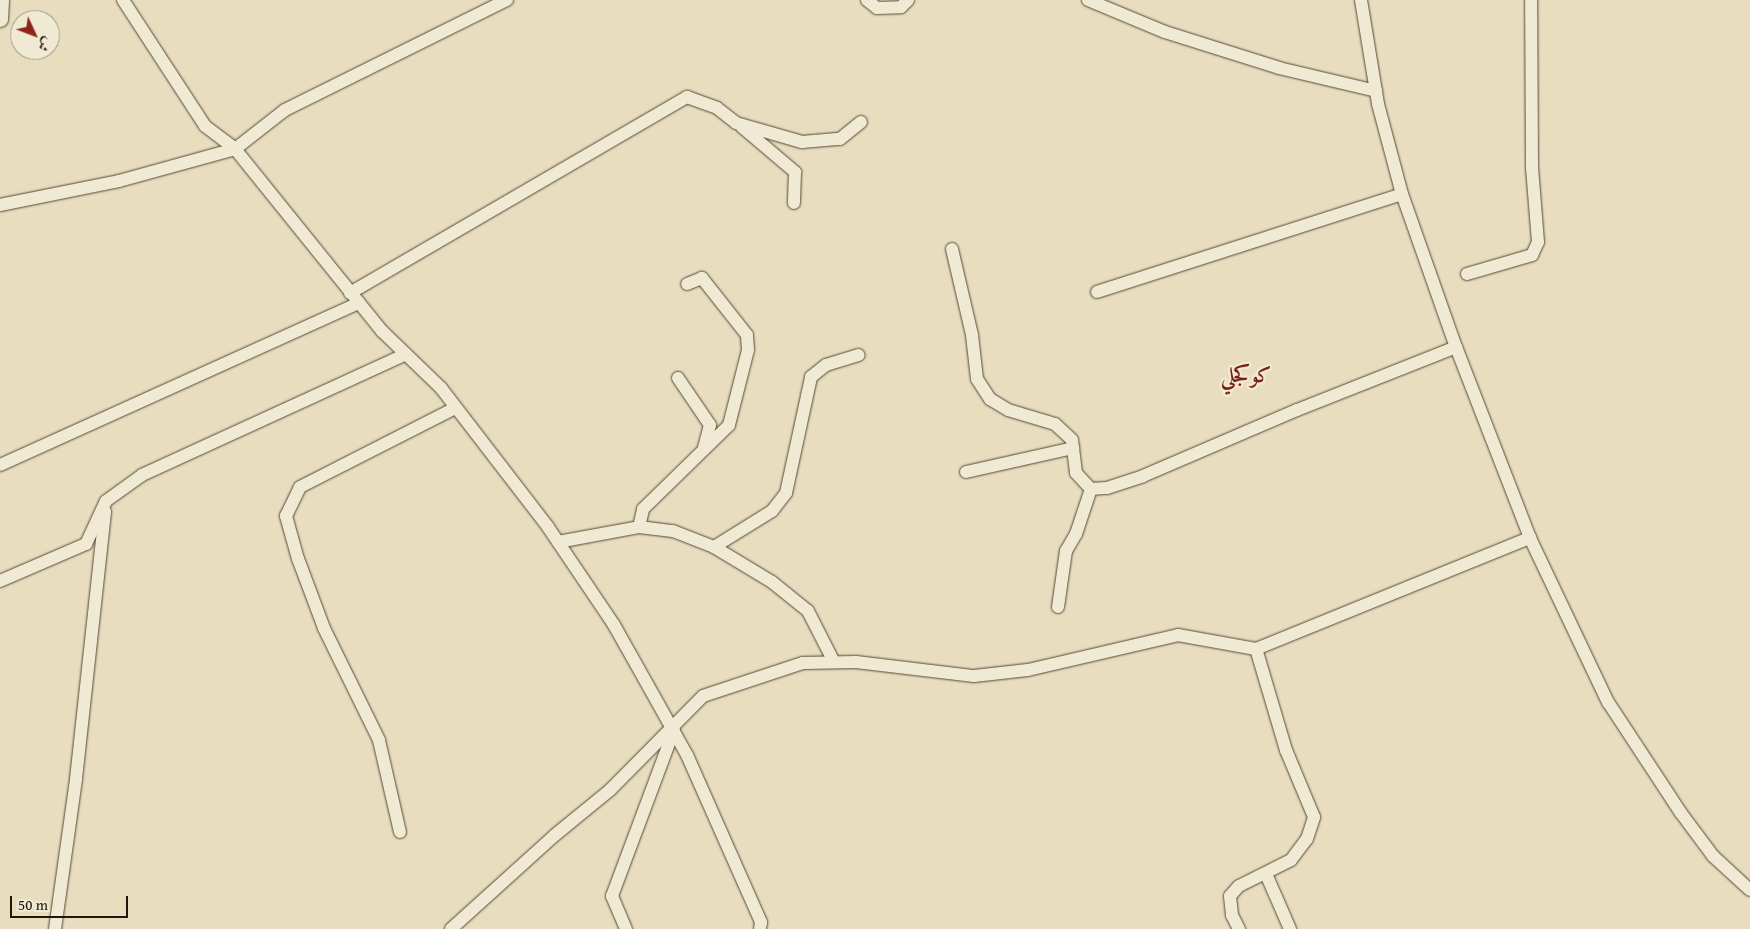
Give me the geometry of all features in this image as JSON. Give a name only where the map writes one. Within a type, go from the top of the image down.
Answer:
[{"type":"street","points":[[0,19],[1,0]]},
{"type":"street","points":[[123,0],[205,126],[235,149],[350,293],[406,354],[441,388],[558,542],[614,625],[672,728],[761,922],[760,929]]},
{"type":"street","points":[[0,205],[118,181],[235,149],[285,110],[506,0]]},
{"type":"street","points":[[867,0],[877,8],[900,7],[908,0]]},
{"type":"street","points":[[1088,0],[1174,35],[1279,68],[1376,91]]},
{"type":"street","points":[[1361,0],[1376,91],[1402,194],[1456,347],[1530,538],[1608,702],[1681,813],[1713,856],[1750,890]]},
{"type":"street","points":[[1467,274],[1532,255],[1538,242],[1532,167],[1531,0]]},
{"type":"street","points":[[350,293],[687,97],[717,108],[795,172],[794,203]]},
{"type":"street","points":[[736,123],[802,142],[840,139],[861,122]]},
{"type":"street","points":[[1097,292],[1402,194]]},
{"type":"street","points":[[952,249],[972,335],[977,379],[990,400],[1008,410],[1055,424],[1072,440],[1076,473],[1091,489]]},
{"type":"street","points":[[639,527],[644,509],[728,425],[748,350],[747,335],[702,278],[687,284]]},
{"type":"street","points":[[0,465],[359,303]]},
{"type":"street","points":[[1091,489],[1107,488],[1143,476],[1297,410],[1456,347]]},
{"type":"street","points":[[0,581],[86,544],[106,501],[142,474],[406,354]]},
{"type":"street","points":[[714,547],[772,511],[786,493],[811,377],[826,365],[858,355]]},
{"type":"street","points":[[678,378],[710,425],[704,447]]},
{"type":"street","points":[[400,832],[379,740],[324,628],[298,559],[286,516],[300,487],[455,408]]},
{"type":"street","points":[[966,472],[1073,448]]},
{"type":"street","points":[[1058,607],[1066,551],[1076,534],[1091,489]]},
{"type":"street","points":[[55,929],[76,779],[106,501]]},
{"type":"street","points":[[558,542],[639,527],[673,532],[714,547],[772,582],[808,611],[834,662]]},
{"type":"street","points":[[451,929],[555,835],[610,790],[703,696],[803,663],[834,662],[974,676],[1028,670],[1178,635],[1256,648],[1530,538]]},
{"type":"street","points":[[1239,929],[1232,915],[1230,896],[1239,886],[1291,860],[1307,840],[1314,817],[1286,750],[1256,648]]},
{"type":"street","points":[[626,929],[612,896],[672,728]]},
{"type":"street","points":[[1266,874],[1290,929]]},
{"type":"district","name":"كوكجلي","points":[[1246,375]]}]
